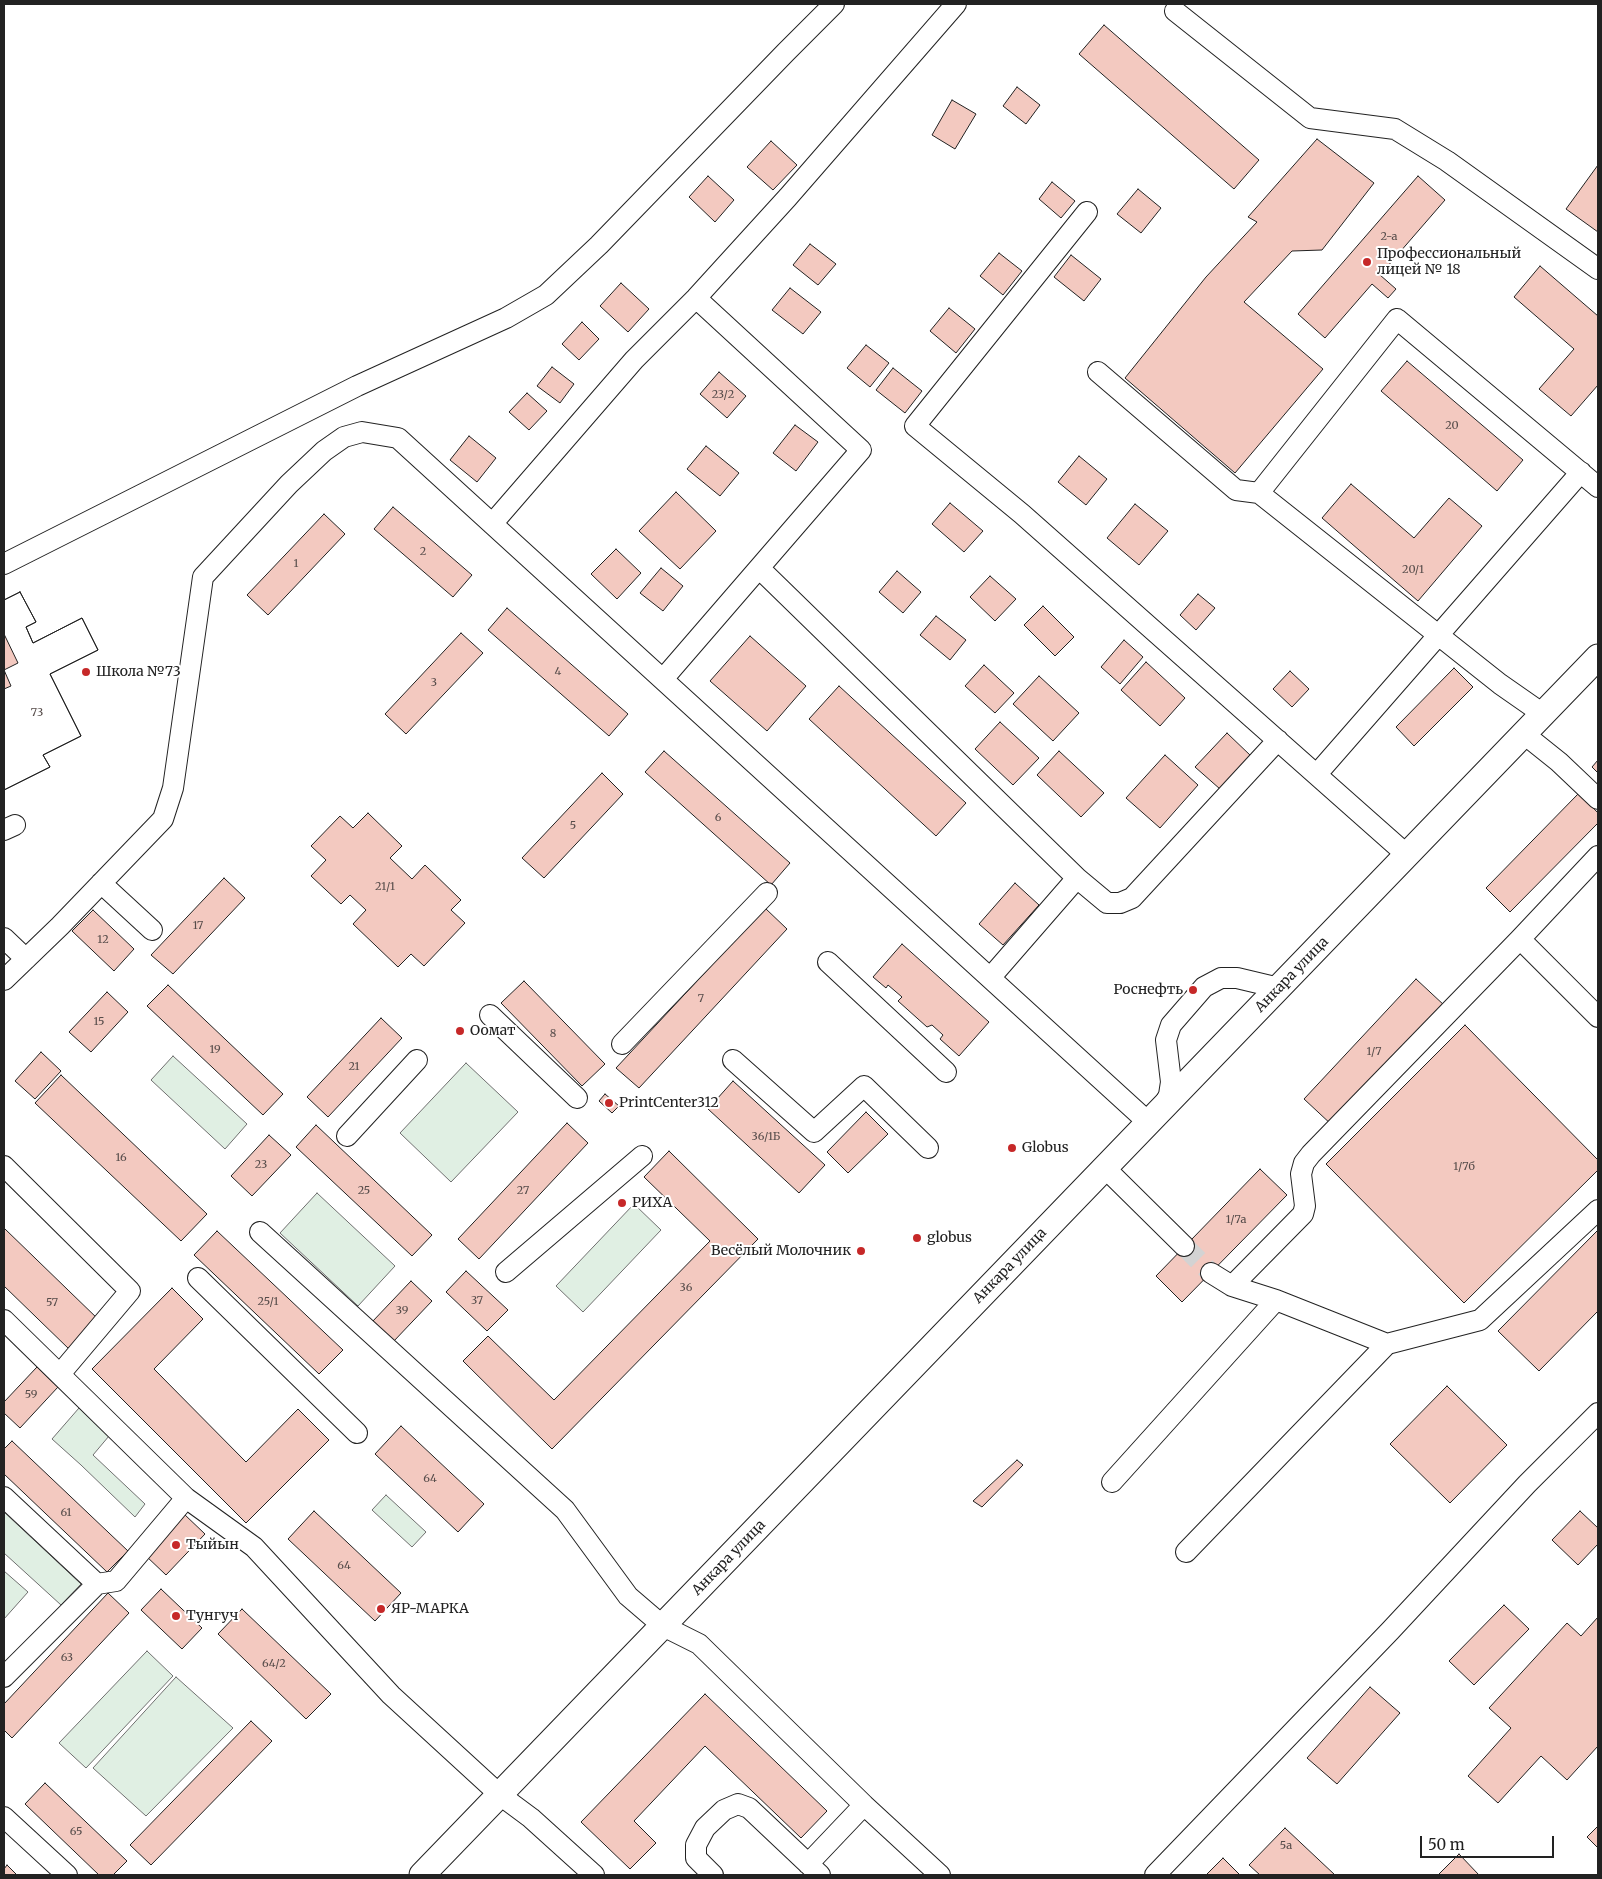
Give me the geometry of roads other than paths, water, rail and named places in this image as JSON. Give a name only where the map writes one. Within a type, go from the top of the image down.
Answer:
[{"type":"main road","name":"Анкара улица","points":[[422,1875],[1598,658]]},
{"type":"street","points":[[4,564],[357,386],[506,318],[546,295],[599,245],[834,4]]},
{"type":"street","points":[[492,524],[634,360],[696,298],[788,198],[956,4]]},
{"type":"street","points":[[1175,11],[1310,118],[1395,129],[1447,161],[1598,269]]},
{"type":"street","points":[[1087,212],[915,426],[1022,514],[1407,855]]},
{"type":"street","points":[[663,680],[861,450],[696,298]]},
{"type":"street","points":[[1259,493],[1397,319],[1598,486]]},
{"type":"street","points":[[1098,372],[1236,490],[1259,493],[1500,684],[1544,714]]},
{"type":"street","points":[[4,980],[162,819],[172,788],[203,577],[290,484],[324,451],[344,437],[362,432],[398,438],[990,978],[1156,1116],[1169,1095],[1171,1082],[1166,1040],[1171,1025],[1204,987],[1221,978],[1236,978],[1279,988]]},
{"type":"street","points":[[1317,774],[1580,472]]},
{"type":"street","points":[[759,568],[1077,878],[1107,902],[1120,903],[1132,898],[1278,740]]},
{"type":"street","points":[[1524,734],[1559,762],[1598,799]]},
{"type":"street","points":[[1232,1286],[1303,1214],[1305,1206],[1302,1174],[1304,1163],[1311,1154],[1598,856]]},
{"type":"street","points":[[990,978],[1077,878]]},
{"type":"street","points":[[100,883],[152,930]]},
{"type":"street","points":[[622,1044],[767,893]]},
{"type":"street","points":[[4,938],[26,959]]},
{"type":"street","points":[[1520,939],[1598,1017]]},
{"type":"street","points":[[828,962],[946,1072]]},
{"type":"street","points":[[490,1015],[577,1098]]},
{"type":"street","points":[[347,1136],[417,1060]]},
{"type":"street","points":[[733,1060],[814,1132],[864,1086],[928,1148]]},
{"type":"street","points":[[506,1272],[642,1156]]},
{"type":"street","points":[[4,1166],[130,1291],[60,1374]]},
{"type":"street","points":[[1105,1168],[1184,1246]]},
{"type":"street","points":[[1186,1552],[1388,1344],[1480,1320],[1598,1210]]},
{"type":"street","points":[[260,1232],[565,1510],[628,1596],[663,1626],[699,1644],[864,1805],[940,1875]]},
{"type":"street","points":[[1211,1273],[1232,1286],[1276,1300],[1388,1344]]},
{"type":"street","points":[[198,1278],[357,1433]]},
{"type":"street","points":[[1112,1482],[1276,1300]]},
{"type":"street","points":[[4,1320],[186,1498],[254,1547],[391,1695],[500,1795],[531,1818],[594,1875]]},
{"type":"street","points":[[1155,1875],[1598,1413]]},
{"type":"street","points":[[4,1497],[97,1584]]},
{"type":"street","points":[[4,1677],[97,1584],[116,1582],[186,1498]]},
{"type":"street","points":[[713,1875],[696,1858],[696,1845],[705,1828],[724,1810],[738,1804],[748,1808],[814,1870],[864,1805]]},
{"type":"street","points":[[4,1817],[67,1875]]},
{"type":"tunnel","points":[[1184,1246],[1211,1273]]},
{"type":"place","name":"Профессиональный лицей № 18","points":[[1367,262]]},
{"type":"place","name":"Школа №73","points":[[86,672]]},
{"type":"place","name":"Роснефть","points":[[1193,990]]},
{"type":"place","name":"Оомат","points":[[460,1031]]},
{"type":"place","name":"PrintCenter312","points":[[609,1103]]},
{"type":"place","name":"Globus","points":[[1012,1148]]},
{"type":"place","name":"РИХА","points":[[622,1203]]},
{"type":"place","name":"globus","points":[[917,1238]]},
{"type":"place","name":"Весёлый Молочник","points":[[861,1251]]},
{"type":"place","name":"Тыйын","points":[[176,1545]]},
{"type":"place","name":"ЯР-МАРКА","points":[[381,1609]]},
{"type":"place","name":"Тунгуч","points":[[176,1616]]}]
